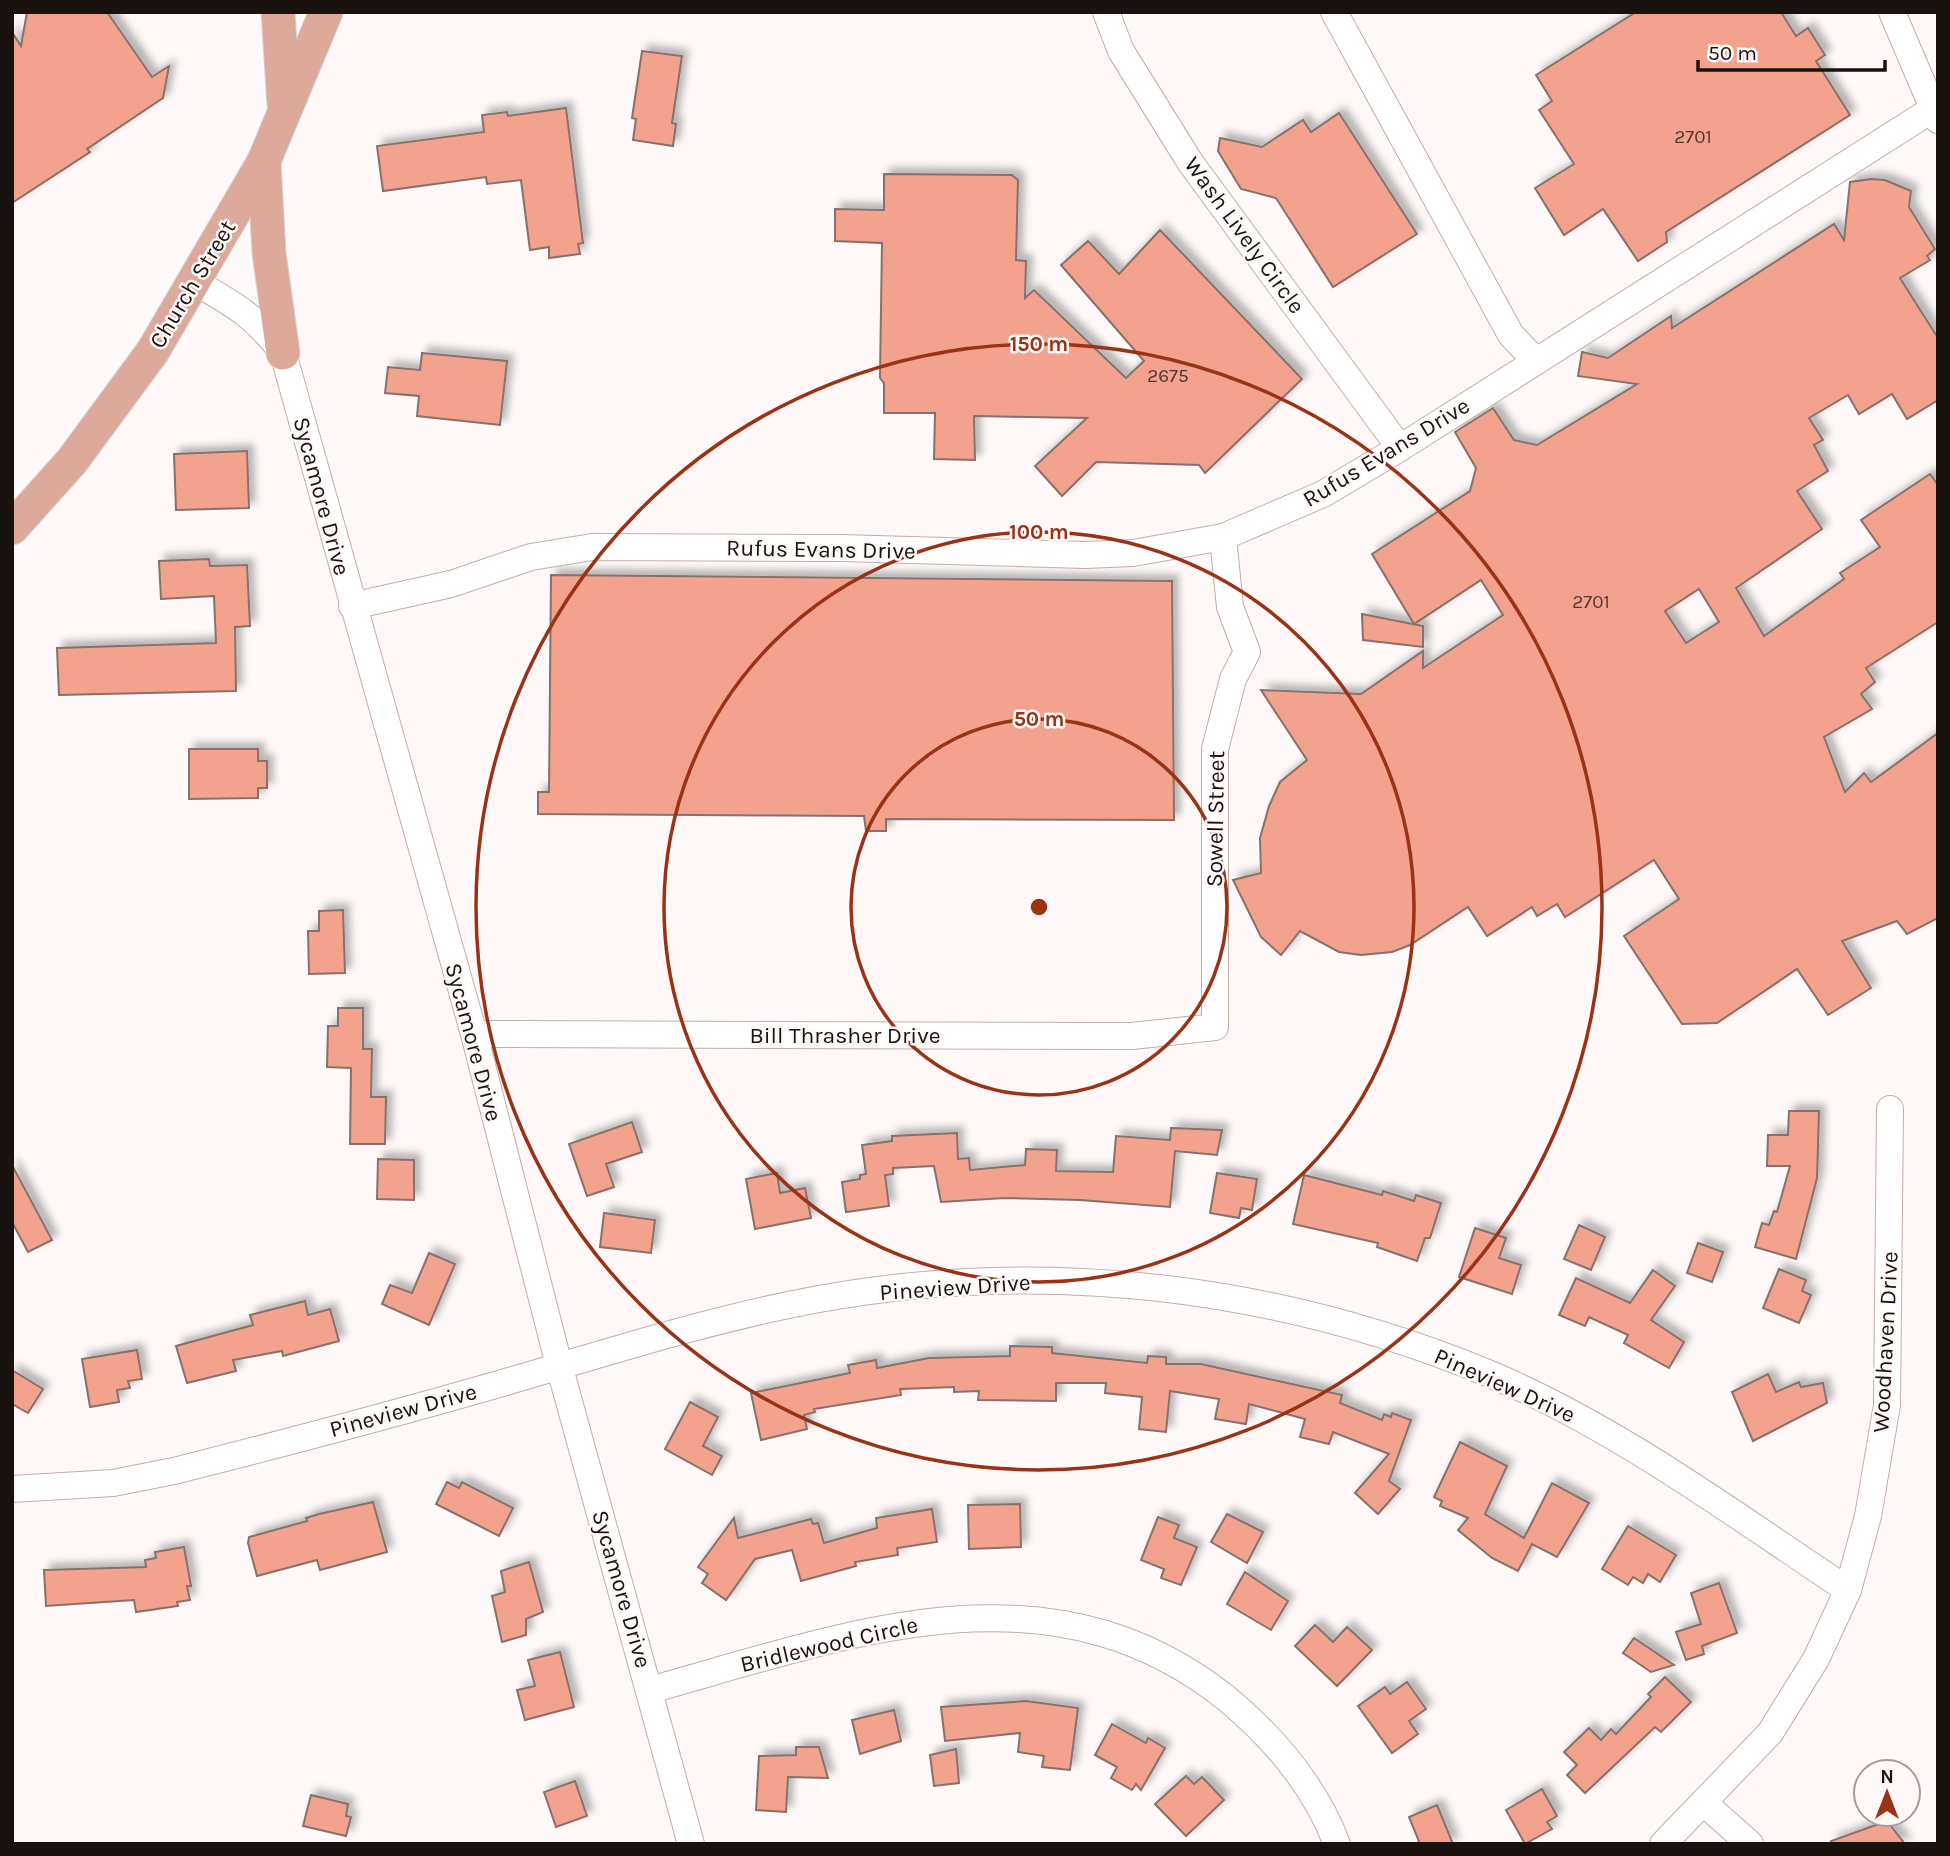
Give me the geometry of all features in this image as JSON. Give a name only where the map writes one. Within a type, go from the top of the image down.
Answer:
[{"type":"main road","points":[[278,12],[284,111]]},
{"type":"main road","name":"Church Street","points":[[12,528],[72,461],[107,414],[153,351],[195,282],[264,161],[326,12]]},
{"type":"main road","points":[[264,161],[269,253],[284,353]]},
{"type":"street","name":"Wash Lively Circle","points":[[1106,12],[1121,51],[1191,162],[1400,448]]},
{"type":"street","points":[[1334,12],[1511,335],[1535,360]]},
{"type":"street","points":[[1892,12],[1935,115]]},
{"type":"street","name":"Rufus Evans Drive","points":[[352,606],[451,584],[530,557],[592,547],[840,548],[1085,555],[1133,553],[1223,537],[1323,494],[1400,448],[1535,360],[1935,115]]},
{"type":"street","name":"Sycamore Drive","points":[[195,282],[246,311],[284,353],[352,606],[474,1034],[559,1365],[691,1844]]},
{"type":"street","name":"Sowell Street","points":[[1216,1027],[1215,749],[1233,679],[1247,652],[1230,607],[1223,537]]},
{"type":"street","name":"Bill Thrasher Drive","points":[[474,1034],[1132,1036],[1216,1027]]},
{"type":"street","name":"Woodhaven Drive","points":[[1663,1844],[1770,1733],[1816,1659],[1848,1590],[1868,1516],[1887,1405],[1890,1109]]},
{"type":"street","name":"Pineview Drive","points":[[12,1489],[113,1483],[174,1471],[559,1365],[818,1300],[983,1281],[1074,1281],[1180,1289],[1278,1305],[1392,1337],[1493,1375],[1592,1424],[1848,1590]]},
{"type":"street","name":"Bridlewood Circle","points":[[650,1690],[851,1635],[909,1623],[967,1617],[1064,1623],[1108,1635],[1168,1658],[1202,1679],[1276,1744],[1305,1784],[1337,1844]]},
{"type":"street","points":[[1704,1803],[1750,1844]]},
{"type":"building","points":[[27,12],[107,12],[152,77],[169,66],[163,98],[87,149],[90,152],[12,203],[12,32],[21,46]]},
{"type":"building","points":[[1636,12],[1781,12],[1796,36],[1808,28],[1825,55],[1816,61],[1850,115],[1666,232],[1667,242],[1638,261],[1603,209],[1564,235],[1535,188],[1574,164],[1539,110],[1552,101],[1536,75]]},
{"type":"building","points":[[642,51],[682,56],[672,123],[676,124],[673,146],[633,140],[636,119],[632,118]]},
{"type":"building","points":[[566,108],[583,243],[578,244],[580,254],[549,258],[549,247],[530,250],[521,180],[487,184],[486,177],[383,191],[377,146],[484,132],[482,115],[507,112],[508,116]]},
{"type":"building","points":[[1339,113],[1417,234],[1333,287],[1276,198],[1241,189],[1218,151],[1220,138],[1262,147],[1303,120],[1311,132]]},
{"type":"building","points":[[884,174],[1012,175],[1018,180],[1016,260],[1026,261],[1025,298],[1034,290],[1126,378],[1144,361],[1061,265],[1088,241],[1119,274],[1160,230],[1302,379],[1205,473],[1199,465],[1096,462],[1062,496],[1035,466],[1087,418],[974,416],[975,460],[934,459],[935,413],[884,413],[884,383],[880,378],[882,243],[835,241],[835,209],[884,210]]},
{"type":"building","points":[[1885,180],[1911,191],[1909,207],[1935,249],[1927,256],[1930,260],[1900,278],[1938,338],[1938,400],[1907,419],[1892,394],[1859,414],[1848,395],[1809,418],[1823,440],[1814,445],[1828,471],[1797,491],[1822,529],[1736,588],[1764,636],[1844,579],[1840,573],[1880,547],[1861,520],[1930,474],[1938,485],[1938,622],[1866,668],[1875,682],[1861,694],[1872,709],[1824,737],[1845,792],[1864,773],[1871,782],[1938,733],[1938,918],[1907,934],[1897,921],[1842,941],[1871,988],[1828,1015],[1797,969],[1717,1023],[1682,1024],[1624,936],[1679,899],[1654,860],[1565,917],[1557,904],[1537,916],[1532,907],[1487,936],[1468,907],[1410,945],[1392,952],[1361,955],[1339,952],[1300,931],[1281,955],[1261,937],[1233,880],[1261,873],[1260,838],[1269,806],[1280,782],[1307,760],[1261,690],[1361,694],[1423,651],[1423,668],[1503,615],[1481,580],[1414,624],[1372,554],[1470,491],[1476,468],[1455,432],[1493,408],[1514,440],[1537,445],[1637,384],[1578,376],[1582,352],[1608,358],[1671,316],[1672,328],[1834,224],[1844,240],[1850,182]],"holes":[[[1699,589],[1719,622],[1686,643],[1665,611]]]},
{"type":"building","points":[[422,353],[507,361],[500,425],[417,416],[419,396],[385,393],[388,367],[420,370]]},
{"type":"building","points":[[247,451],[249,508],[176,510],[174,454]]},
{"type":"building","points":[[209,559],[210,566],[247,565],[250,626],[235,627],[236,691],[59,695],[57,648],[216,643],[214,596],[161,599],[159,561]]},
{"type":"building","points":[[551,575],[1172,581],[1174,820],[886,819],[886,831],[866,831],[864,816],[538,814],[538,792],[549,792]]},
{"type":"building","points":[[1362,614],[1423,626],[1423,647],[1363,640]]},
{"type":"building","points":[[189,749],[258,749],[258,761],[267,761],[267,788],[258,788],[258,798],[189,799]]},
{"type":"building","points":[[343,910],[345,973],[309,974],[308,931],[319,931],[319,911]]},
{"type":"building","points":[[338,1008],[363,1008],[363,1049],[372,1049],[371,1097],[386,1097],[385,1144],[350,1144],[351,1068],[327,1067],[328,1026],[338,1026]]},
{"type":"building","points":[[1789,1111],[1819,1111],[1817,1178],[1796,1259],[1755,1247],[1762,1223],[1769,1225],[1774,1211],[1777,1212],[1790,1166],[1767,1166],[1768,1135],[1788,1135]]},
{"type":"building","points":[[632,1122],[642,1152],[606,1164],[614,1187],[587,1196],[569,1144]]},
{"type":"building","points":[[1171,1128],[1222,1130],[1217,1155],[1175,1151],[1170,1207],[1005,1198],[941,1202],[934,1166],[893,1168],[893,1174],[885,1175],[889,1206],[846,1212],[842,1182],[860,1179],[860,1175],[866,1174],[862,1145],[892,1141],[892,1136],[957,1133],[958,1159],[969,1158],[970,1170],[1025,1165],[1026,1149],[1057,1150],[1056,1171],[1113,1172],[1116,1136],[1170,1140]]},
{"type":"building","points":[[378,1159],[414,1160],[414,1200],[377,1199]]},
{"type":"building","points":[[12,1165],[52,1240],[28,1252],[12,1222]]},
{"type":"building","points":[[777,1173],[780,1193],[805,1188],[811,1218],[755,1229],[746,1179]]},
{"type":"building","points":[[1217,1173],[1257,1179],[1252,1210],[1241,1208],[1239,1218],[1210,1213]]},
{"type":"building","points":[[1304,1175],[1382,1195],[1383,1191],[1414,1201],[1416,1195],[1441,1203],[1430,1238],[1425,1238],[1417,1261],[1377,1247],[1378,1243],[1293,1224]]},
{"type":"building","points":[[604,1213],[655,1220],[651,1253],[600,1247]]},
{"type":"building","points":[[1579,1225],[1605,1237],[1591,1270],[1564,1259]]},
{"type":"building","points":[[1475,1228],[1506,1238],[1499,1258],[1521,1265],[1512,1294],[1459,1277]]},
{"type":"building","points":[[1698,1243],[1723,1252],[1712,1282],[1687,1273]]},
{"type":"building","points":[[429,1253],[455,1264],[429,1325],[382,1304],[390,1285],[412,1293]]},
{"type":"building","points":[[1779,1269],[1806,1280],[1802,1291],[1811,1295],[1799,1323],[1763,1308]]},
{"type":"building","points":[[1653,1270],[1675,1286],[1651,1320],[1684,1342],[1669,1368],[1624,1343],[1628,1335],[1589,1317],[1585,1326],[1559,1315],[1576,1278],[1630,1303]]},
{"type":"building","points":[[305,1301],[308,1315],[330,1309],[339,1341],[283,1356],[282,1351],[233,1360],[236,1371],[187,1383],[176,1346],[253,1325],[250,1315]]},
{"type":"building","points":[[1010,1346],[1052,1347],[1052,1353],[1147,1363],[1148,1356],[1166,1357],[1166,1364],[1201,1364],[1342,1395],[1340,1403],[1382,1420],[1384,1414],[1391,1417],[1392,1413],[1411,1420],[1389,1481],[1400,1489],[1378,1514],[1355,1493],[1389,1454],[1333,1432],[1329,1444],[1300,1437],[1305,1419],[1249,1404],[1246,1424],[1215,1419],[1219,1399],[1170,1391],[1166,1432],[1139,1429],[1142,1397],[1105,1393],[1106,1383],[1056,1383],[1056,1401],[978,1400],[979,1391],[954,1392],[954,1387],[900,1389],[901,1395],[814,1409],[815,1412],[804,1415],[807,1429],[761,1440],[751,1393],[850,1373],[848,1365],[876,1360],[877,1368],[929,1358],[1010,1356]]},
{"type":"building","points":[[137,1350],[142,1379],[128,1381],[130,1388],[117,1390],[119,1402],[90,1407],[82,1359]]},
{"type":"building","points":[[12,1370],[43,1389],[28,1413],[12,1404]]},
{"type":"building","points":[[1768,1374],[1776,1392],[1799,1382],[1801,1387],[1823,1383],[1827,1403],[1753,1441],[1732,1392]]},
{"type":"building","points":[[690,1402],[718,1417],[703,1446],[722,1456],[712,1475],[665,1449]]},
{"type":"building","points":[[1460,1442],[1507,1466],[1485,1514],[1524,1538],[1552,1483],[1589,1503],[1557,1557],[1532,1544],[1518,1571],[1492,1558],[1458,1530],[1468,1518],[1440,1506],[1442,1501],[1434,1497]]},
{"type":"building","points":[[447,1482],[459,1488],[462,1482],[513,1508],[499,1536],[436,1504]]},
{"type":"building","points":[[373,1502],[387,1552],[320,1570],[317,1560],[257,1576],[248,1543],[249,1537],[307,1521],[306,1518],[319,1514]]},
{"type":"building","points":[[1020,1504],[1021,1547],[969,1549],[968,1505]]},
{"type":"building","points":[[932,1509],[937,1542],[897,1548],[898,1555],[855,1562],[856,1566],[801,1581],[792,1550],[755,1559],[726,1600],[702,1583],[708,1574],[698,1567],[734,1518],[738,1538],[811,1519],[813,1524],[818,1523],[824,1543],[877,1528],[876,1518]]},
{"type":"building","points":[[1227,1514],[1263,1532],[1247,1563],[1211,1542]]},
{"type":"building","points":[[1158,1517],[1179,1525],[1174,1538],[1197,1547],[1181,1585],[1161,1578],[1164,1569],[1141,1560]]},
{"type":"building","points":[[1628,1526],[1676,1555],[1660,1582],[1648,1574],[1643,1583],[1633,1577],[1628,1585],[1602,1569]]},
{"type":"building","points":[[184,1547],[191,1586],[187,1586],[190,1600],[177,1602],[178,1606],[136,1612],[134,1600],[46,1606],[44,1570],[146,1567],[145,1560],[156,1558],[155,1552]]},
{"type":"building","points":[[529,1562],[543,1612],[526,1619],[526,1635],[502,1642],[492,1596],[505,1592],[501,1571]]},
{"type":"building","points":[[1245,1572],[1288,1601],[1271,1630],[1227,1604]]},
{"type":"building","points":[[1719,1583],[1737,1633],[1702,1646],[1704,1654],[1686,1660],[1676,1632],[1701,1624],[1691,1593]]},
{"type":"building","points":[[1315,1625],[1333,1642],[1347,1627],[1372,1650],[1337,1686],[1295,1646]]},
{"type":"building","points":[[1634,1638],[1674,1665],[1651,1672],[1623,1653]]},
{"type":"building","points":[[560,1652],[574,1707],[525,1720],[517,1690],[535,1686],[528,1660]]},
{"type":"building","points":[[1665,1677],[1691,1702],[1661,1732],[1655,1727],[1585,1793],[1567,1775],[1577,1765],[1564,1752],[1589,1728],[1601,1740],[1611,1729],[1616,1734],[1651,1697],[1648,1694]]},
{"type":"building","points":[[1407,1682],[1426,1709],[1409,1721],[1418,1734],[1392,1753],[1358,1706],[1385,1687],[1390,1694]]},
{"type":"building","points":[[1026,1701],[1078,1708],[1070,1770],[1042,1767],[1044,1756],[1018,1752],[1020,1733],[945,1741],[941,1707]]},
{"type":"building","points":[[894,1710],[901,1741],[860,1754],[852,1720]]},
{"type":"building","points":[[1112,1724],[1146,1743],[1148,1738],[1165,1748],[1141,1790],[1136,1784],[1132,1790],[1111,1778],[1117,1767],[1095,1755]]},
{"type":"building","points":[[796,1747],[819,1747],[828,1778],[788,1777],[786,1812],[756,1810],[759,1756],[796,1755]]},
{"type":"building","points":[[956,1749],[959,1783],[934,1786],[930,1755]]},
{"type":"building","points":[[1186,1776],[1194,1784],[1202,1777],[1224,1800],[1186,1836],[1155,1804]]},
{"type":"building","points":[[575,1781],[587,1816],[556,1827],[544,1792]]},
{"type":"building","points":[[1542,1789],[1557,1816],[1547,1822],[1552,1829],[1525,1844],[1506,1810]]},
{"type":"building","points":[[311,1795],[348,1804],[346,1816],[351,1817],[346,1836],[303,1826]]},
{"type":"building","points":[[1437,1805],[1453,1844],[1420,1844],[1409,1817]]},
{"type":"building","points":[[1867,1828],[1892,1828],[1905,1844],[1832,1844],[1831,1841]]}]
